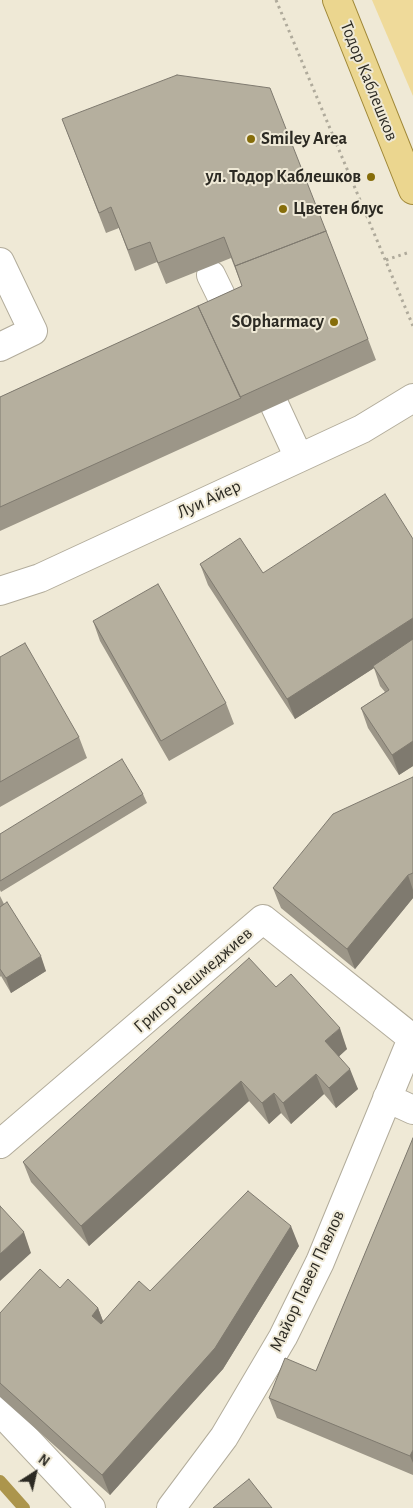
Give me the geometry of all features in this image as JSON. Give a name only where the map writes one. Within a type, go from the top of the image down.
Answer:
[{"type":"main road","name":"Тодор Каблешков","points":[[337,0],[413,190]]},
{"type":"street","points":[[0,262],[32,331],[0,347]]},
{"type":"street","points":[[211,275],[231,316]]},
{"type":"street","name":"Луи Айер","points":[[0,591],[40,578],[299,458],[362,428],[413,398]]},
{"type":"street","points":[[275,406],[299,458]]},
{"type":"street","name":"Григор Чешмеджиев","points":[[0,1144],[263,919],[413,1037]]},
{"type":"street","name":"Майор Павел Павлов","points":[[171,1508],[224,1437],[283,1337],[320,1262],[413,1037]]},
{"type":"street","points":[[387,1098],[413,1110]]},
{"type":"street","points":[[0,1412],[91,1508]]},
{"type":"path","points":[[276,0],[413,326]]},
{"type":"path","points":[[386,260],[407,253]]},
{"type":"shaded area","points":[[372,0],[413,0],[413,96]]},
{"type":"building","points":[[177,75],[270,88],[326,231],[235,266],[224,237],[158,263],[150,242],[128,250],[111,207],[99,213],[62,119]]},
{"type":"building","points":[[326,231],[368,339],[240,397],[198,306],[242,286],[235,266]]},
{"type":"building","points":[[198,306],[241,398],[0,507],[0,397]]},
{"type":"building","points":[[385,494],[413,539],[413,618],[287,699],[200,564],[240,538],[263,573]]},
{"type":"building","points":[[158,584],[226,703],[161,741],[93,621]]},
{"type":"building","points":[[413,639],[413,741],[392,755],[361,708],[389,690],[373,666]]},
{"type":"building","points":[[25,643],[79,737],[0,782],[0,657]]},
{"type":"building","points":[[122,759],[143,794],[0,881],[0,834]]},
{"type":"building","points":[[413,777],[413,873],[408,875],[347,949],[273,888],[333,814]]},
{"type":"building","points":[[7,902],[41,956],[6,978],[0,969],[0,907]]},
{"type":"building","points":[[249,958],[276,987],[291,974],[340,1028],[325,1041],[350,1069],[329,1088],[316,1074],[283,1103],[274,1093],[262,1103],[241,1081],[81,1226],[23,1162]]},
{"type":"building","points":[[413,1138],[413,1450],[410,1456],[269,1398],[285,1358],[316,1371]]},
{"type":"building","points":[[248,1191],[291,1226],[215,1348],[102,1475],[0,1383],[0,1313],[40,1269],[60,1288],[68,1279],[98,1308],[92,1316],[101,1324],[139,1281],[150,1291]]},
{"type":"building","points":[[0,1206],[24,1232],[0,1254]]},
{"type":"building","points":[[249,1479],[272,1508],[213,1508]]},
{"type":"waterway","points":[[0,1481],[24,1508]]},
{"type":"place","name":"Smiley Area","points":[[251,139]]},
{"type":"place","name":"ул. Тодор Каблешков","points":[[371,177]]},
{"type":"place","name":"Цветен блус","points":[[283,209]]},
{"type":"place","name":"SOpharmacy","points":[[334,322]]}]
